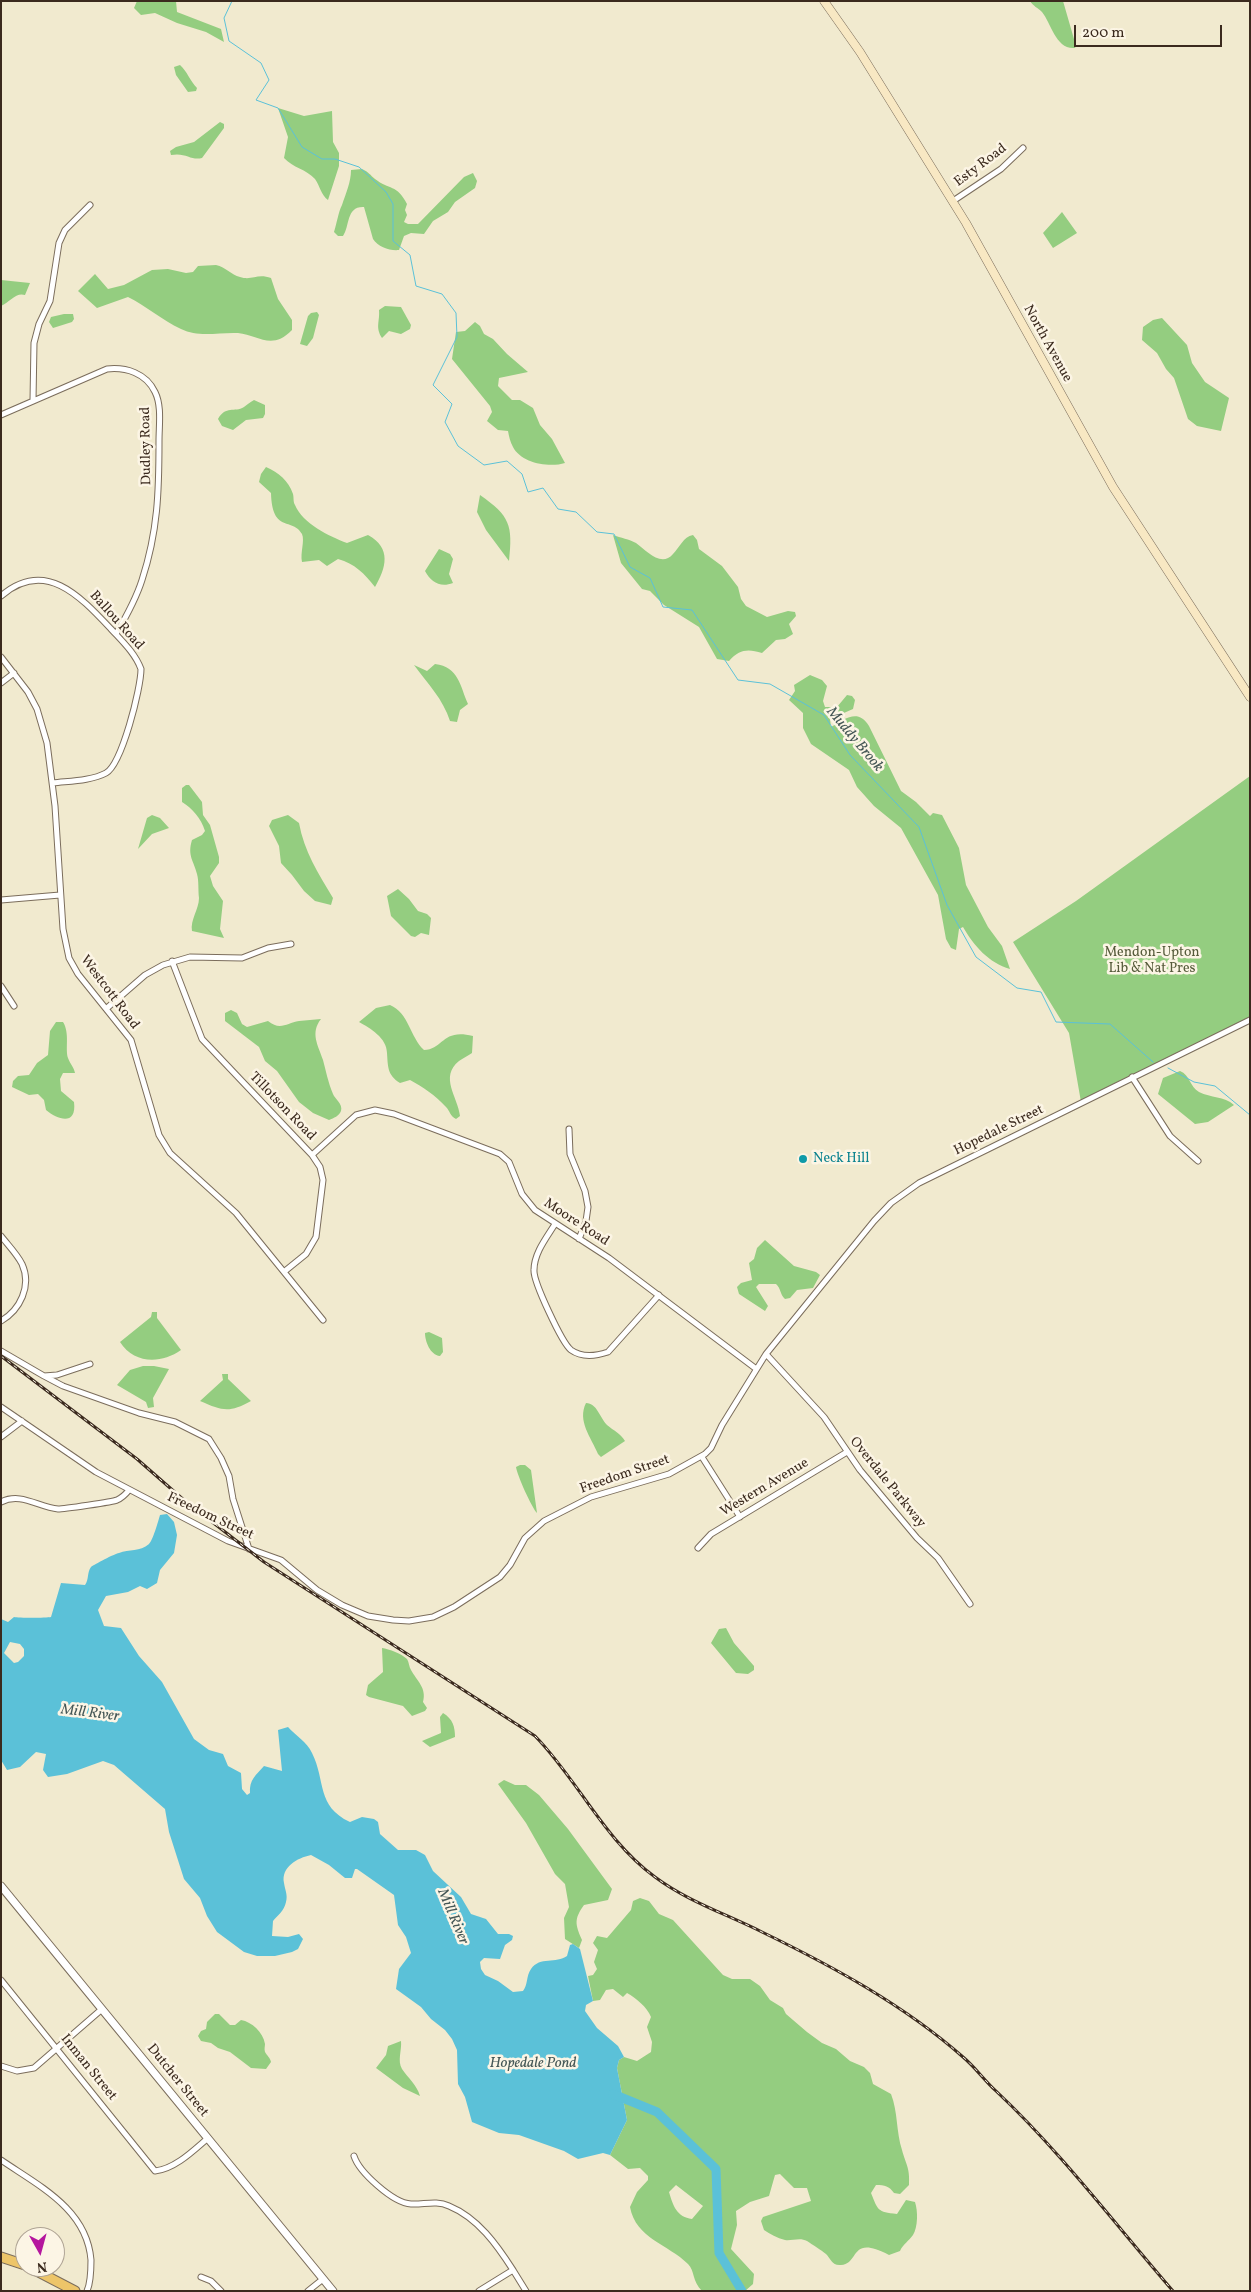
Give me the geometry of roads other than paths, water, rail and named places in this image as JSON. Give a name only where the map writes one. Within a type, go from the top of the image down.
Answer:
[{"type":"main road","name":"North Avenue","points":[[824,1],[860,52],[953,201],[1112,487],[1250,697]]},
{"type":"main road","points":[[1,2257],[15,2262]]},
{"type":"main road","points":[[48,2277],[75,2291]]},
{"type":"street","name":"Esty Road","points":[[953,201],[1001,169],[1023,148]]},
{"type":"street","points":[[33,400],[34,343],[39,324],[50,301],[59,243],[65,230],[90,205]]},
{"type":"street","name":"Dudley Road","points":[[1,414],[94,374],[117,368],[141,376],[152,387],[157,397],[159,414],[157,516],[142,581],[129,612],[116,634]]},
{"type":"street","name":"Ballou Road","points":[[1,596],[24,581],[40,580],[50,582],[78,596],[130,650],[141,669],[139,683],[118,759],[110,770],[100,776],[52,783]]},
{"type":"street","name":"Westcott Road","points":[[1,657],[28,692],[42,724],[52,783],[62,929],[69,958],[78,974],[131,1040],[159,1135],[170,1153],[236,1213],[323,1320]]},
{"type":"street","points":[[1,683],[14,673]]},
{"type":"street","points":[[1,900],[60,895]]},
{"type":"street","points":[[106,1008],[145,975],[172,961],[190,958],[242,958],[277,945],[290,944]]},
{"type":"street","name":"Tillotson Road","points":[[172,961],[202,1039],[312,1154],[320,1167],[322,1180],[316,1237],[306,1254],[285,1271]]},
{"type":"street","points":[[1,986],[14,1006]]},
{"type":"street","name":"Hopedale Street","points":[[798,1314],[874,1221],[905,1192],[919,1183],[1250,1020]]},
{"type":"street","points":[[1132,1078],[1170,1136],[1198,1161]]},
{"type":"street","name":"Moore Road","points":[[312,1154],[356,1115],[369,1111],[388,1112],[500,1154],[509,1162],[526,1200],[539,1214],[609,1258],[755,1368]]},
{"type":"street","points":[[569,1129],[570,1154],[585,1191],[588,1207],[586,1221],[579,1239]]},
{"type":"street","points":[[555,1224],[539,1250],[533,1271],[557,1329],[569,1349],[585,1355],[608,1352],[659,1295]]},
{"type":"street","points":[[1,1236],[23,1266],[24,1283],[18,1307],[1,1320]]},
{"type":"street","name":"Freedom Street","points":[[1,1407],[96,1472],[228,1541],[281,1560],[325,1596],[356,1612],[378,1618],[401,1621],[424,1619],[454,1607],[500,1577],[510,1565],[525,1538],[544,1521],[590,1497],[669,1474],[702,1457],[711,1448],[755,1368],[798,1314]]},
{"type":"street","points":[[1,1351],[63,1386],[139,1413],[175,1422],[209,1439],[229,1476],[233,1499],[248,1549]]},
{"type":"street","name":"Overdale Parkway","points":[[766,1354],[815,1406],[847,1452],[909,1528],[938,1558],[970,1604]]},
{"type":"street","points":[[44,1376],[57,1375],[90,1364]]},
{"type":"street","points":[[1,1437],[22,1421]]},
{"type":"street","name":"Western Avenue","points":[[698,1548],[711,1534],[847,1452]]},
{"type":"street","points":[[702,1457],[740,1517]]},
{"type":"street","points":[[1,1502],[20,1498],[52,1507],[66,1508],[98,1502],[111,1502],[124,1496],[129,1490]]},
{"type":"street","name":"Dutcher Street","points":[[3,1891],[102,2009],[332,2291]]},
{"type":"street","name":"Inman Street","points":[[1,1980],[156,2171],[163,2170],[178,2161],[208,2138]]},
{"type":"street","points":[[1,2066],[17,2071],[32,2069],[102,2009]]},
{"type":"street","points":[[354,2156],[357,2165],[367,2176],[399,2201],[411,2204],[447,2205],[464,2215],[486,2233],[514,2270],[526,2291]]},
{"type":"street","points":[[1,2160],[58,2199],[74,2217],[86,2238],[90,2254],[91,2275],[87,2291]]},
{"type":"street","points":[[479,2291],[514,2270]]},
{"type":"street","points":[[200,2277],[221,2291]]},
{"type":"street","points":[[308,2291],[323,2280]]},
{"type":"water","name":"Hopedale Pond","points":[[167,1514],[174,1522],[177,1535],[174,1553],[160,1570],[157,1583],[147,1589],[140,1586],[128,1592],[106,1596],[98,1610],[104,1626],[121,1628],[139,1656],[162,1682],[194,1739],[209,1750],[223,1754],[228,1766],[241,1773],[242,1789],[247,1795],[250,1793],[254,1778],[264,1766],[282,1771],[278,1730],[288,1727],[310,1749],[327,1801],[339,1816],[350,1822],[362,1817],[374,1819],[378,1822],[380,1834],[398,1850],[416,1850],[425,1855],[433,1871],[461,1897],[471,1914],[486,1919],[498,1934],[513,1936],[512,1940],[505,1945],[500,1959],[484,1958],[480,1962],[481,1969],[485,1975],[498,1981],[513,1992],[523,1991],[529,1972],[535,1965],[543,1961],[558,1960],[567,1956],[570,1945],[573,1944],[580,1949],[593,2001],[586,2005],[585,2011],[597,2028],[618,2046],[624,2057],[619,2060],[617,2068],[627,2120],[610,2155],[603,2153],[578,2159],[564,2151],[519,2135],[499,2133],[472,2122],[465,2097],[458,2084],[457,2050],[452,2039],[421,2007],[396,1989],[399,1969],[411,1953],[406,1937],[398,1925],[394,1895],[357,1869],[355,1869],[352,1878],[345,1878],[329,1865],[311,1855],[300,1858],[291,1864],[284,1877],[287,1895],[286,1902],[273,1921],[272,1936],[288,1937],[299,1934],[303,1939],[298,1949],[292,1952],[275,1956],[257,1956],[244,1952],[217,1932],[207,1916],[200,1898],[184,1879],[169,1832],[165,1809],[114,1765],[103,1761],[67,1774],[48,1777],[43,1770],[46,1754],[36,1752],[20,1767],[7,1770],[1,1760],[1,1619],[8,1622],[14,1617],[51,1617],[61,1583],[85,1585],[91,1567],[117,1554],[146,1547],[152,1539],[160,1515]],"holes":[[[10,1642],[20,1644],[24,1649],[24,1656],[14,1663],[4,1653]]]},
{"type":"waterway","name":"Muddy Brook","points":[[232,1],[224,18],[229,41],[261,63],[269,80],[256,100],[278,108],[302,147],[322,159],[335,159],[359,167],[386,192],[393,204],[393,241],[410,255],[416,286],[442,294],[456,313],[457,337],[433,385],[452,404],[445,422],[458,446],[484,465],[507,461],[522,474],[528,492],[543,488],[558,509],[576,512],[597,532],[614,534],[630,567],[650,578],[663,607],[692,610],[738,680],[770,684],[824,715],[850,755],[919,827],[947,905],[976,957],[1017,988],[1041,992],[1056,1022],[1110,1024],[1153,1062]]},
{"type":"waterway","name":"Muddy Brook","points":[[1168,1068],[1194,1082],[1215,1086],[1250,1115]]},
{"type":"waterway","name":"Mill River","points":[[613,2094],[657,2112],[716,2169],[719,2253],[742,2291]]},
{"type":"railway","points":[[1,1356],[137,1459],[185,1501],[264,1562],[535,1736],[621,1846],[637,1862],[667,1886],[841,1973],[917,2020],[940,2038],[967,2061],[1020,2114],[1087,2188],[1173,2291]]},
{"type":"place","name":"Neck Hill","points":[[803,1159]]},
{"type":"park label","name":"Mendon-Upton Lib & Nat Pres","points":[[1152,962]]}]
